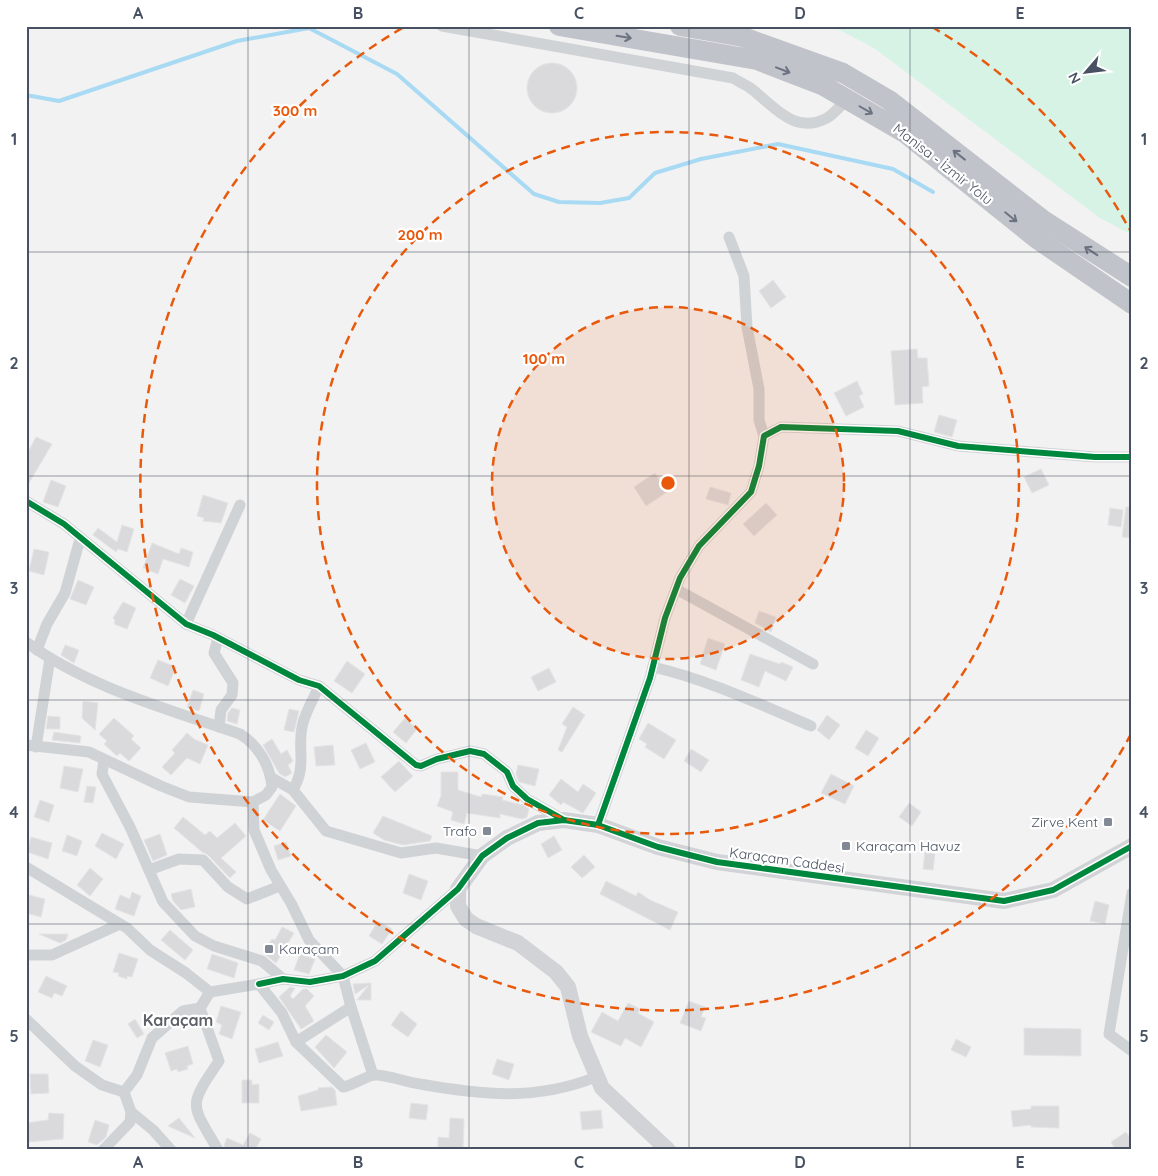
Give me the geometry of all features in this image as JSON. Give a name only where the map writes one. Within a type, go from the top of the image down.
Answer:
[{"type":"highway","name":"Manisa - İzmir Yolu","points":[[559,26],[757,60],[824,86],[905,133],[1037,238],[1132,304]]},
{"type":"highway","name":"Manisa - İzmir Yolu","points":[[680,26],[743,37],[843,73],[889,100],[1042,220],[1132,277]]},
{"type":"street","points":[[442,26],[733,78],[752,89],[770,108],[794,122],[812,124],[829,118],[847,99]]},
{"type":"street","points":[[598,824],[653,667],[665,618],[676,589],[699,546],[751,492],[759,466],[764,436],[759,420],[759,389],[747,327],[744,276],[729,237]]},
{"type":"street","points":[[764,436],[781,427],[898,431],[958,446],[1095,457],[1132,457]]},
{"type":"street","points":[[26,501],[64,524],[186,624],[218,638],[299,680],[319,686],[416,765],[421,766],[437,759],[470,751],[484,754],[507,772],[513,786],[527,798],[564,820]]},
{"type":"street","points":[[186,624],[240,505]]},
{"type":"street","points":[[37,650],[47,624],[65,593],[80,539]]},
{"type":"street","points":[[676,589],[813,664]]},
{"type":"street","points":[[218,638],[214,653],[233,684],[232,695],[221,710],[219,727]]},
{"type":"street","points":[[26,642],[50,658],[118,691],[240,734],[252,742],[272,778],[272,787],[266,795],[253,802],[189,797],[89,752],[31,746],[50,658]]},
{"type":"street","points":[[653,667],[684,674],[739,694],[811,726]]},
{"type":"street","points":[[294,790],[300,778],[302,764],[302,724],[319,686]]},
{"type":"street","points":[[104,760],[102,774],[130,827],[163,902],[195,936],[214,946],[262,961],[283,979]]},
{"type":"street","points":[[272,778],[294,790],[326,831],[401,853],[436,848],[482,856]]},
{"type":"street","points":[[253,802],[254,830],[271,870],[309,940],[343,976],[373,1075]]},
{"type":"street","name":"Karaçam Caddesi","points":[[458,889],[482,856],[507,838],[538,823],[564,820],[598,824],[658,847],[717,862],[1004,901],[1053,890],[1132,846]]},
{"type":"street","points":[[149,870],[178,859],[203,860],[228,886],[247,900],[280,886]]},
{"type":"street","points":[[26,867],[127,928],[150,950],[186,973],[210,992],[283,979],[310,982],[343,976],[375,961],[458,889]]},
{"type":"street","points":[[458,889],[458,906],[466,919],[476,926],[518,943],[556,972],[568,988],[580,1036],[602,1088],[668,1150]]},
{"type":"street","points":[[1132,893],[1109,1034],[1132,1051]]},
{"type":"street","points":[[26,955],[52,955],[120,924]]},
{"type":"street","points":[[259,984],[282,1013],[296,1042],[343,1087],[355,1084],[373,1075],[420,1084],[491,1093],[527,1095],[578,1084],[596,1077]]},
{"type":"street","points":[[124,1092],[137,1075],[152,1038],[184,1011],[200,1008],[210,992]]},
{"type":"street","points":[[296,1042],[351,1007]]},
{"type":"street","points":[[200,1008],[219,1060],[196,1101],[196,1112],[218,1150]]},
{"type":"street","points":[[26,1019],[75,1066],[102,1085],[124,1092]]},
{"type":"street","points":[[103,1150],[130,1122],[130,1112],[124,1092]]},
{"type":"street","points":[[130,1112],[153,1130],[171,1150]]},
{"type":"green space","points":[[832,26],[1132,26],[1132,235],[1100,218],[874,48]]},
{"type":"building","points":[[547,63],[557,63],[570,70],[577,83],[577,93],[570,106],[557,113],[547,113],[538,109],[531,102],[527,93],[527,83],[531,74],[538,67]]},
{"type":"building","points":[[773,280],[786,297],[771,308],[759,291]]},
{"type":"building","points":[[917,349],[918,358],[927,358],[929,386],[922,387],[923,403],[895,405],[891,351]]},
{"type":"building","points":[[857,381],[863,394],[859,396],[864,407],[846,416],[834,393]]},
{"type":"building","points":[[939,415],[957,420],[952,437],[934,432]]},
{"type":"building","points":[[36,437],[52,444],[26,488],[26,456]]},
{"type":"building","points":[[1041,469],[1049,485],[1032,493],[1024,477]]},
{"type":"building","points":[[655,473],[667,492],[646,506],[634,487]]},
{"type":"building","points":[[51,480],[66,486],[58,507],[43,502]]},
{"type":"building","points":[[710,487],[731,493],[728,505],[706,499]]},
{"type":"building","points":[[203,495],[228,503],[221,523],[203,521],[204,518],[197,516]]},
{"type":"building","points":[[766,503],[777,515],[754,536],[743,524]]},
{"type":"building","points":[[1126,507],[1132,507],[1132,538],[1122,537]]},
{"type":"building","points":[[1110,508],[1123,510],[1121,527],[1108,525]]},
{"type":"building","points":[[122,525],[134,529],[127,552],[118,549],[116,552],[93,535],[98,528],[117,542]]},
{"type":"building","points":[[152,543],[179,554],[181,548],[193,552],[189,567],[163,559],[158,574],[143,568]]},
{"type":"building","points":[[34,549],[49,552],[44,575],[29,571]]},
{"type":"building","points":[[180,579],[194,586],[185,603],[171,595]]},
{"type":"building","points":[[78,580],[94,587],[86,605],[70,599]]},
{"type":"building","points":[[123,602],[136,608],[127,629],[114,624],[115,620],[113,618]]},
{"type":"building","points":[[759,611],[776,617],[771,632],[755,623]]},
{"type":"building","points":[[708,638],[725,644],[716,670],[700,664]]},
{"type":"building","points":[[65,645],[79,650],[74,663],[61,655]]},
{"type":"building","points":[[750,654],[793,667],[786,681],[765,671],[759,687],[741,680]]},
{"type":"building","points":[[158,660],[176,667],[168,686],[150,678]]},
{"type":"building","points":[[347,661],[365,674],[352,693],[334,681]]},
{"type":"building","points":[[549,668],[556,682],[538,691],[531,677]]},
{"type":"building","points":[[193,690],[204,694],[199,711],[187,707]]},
{"type":"building","points":[[83,701],[98,703],[95,730],[82,718]]},
{"type":"building","points":[[573,707],[585,715],[562,752],[558,750],[567,727],[562,724]]},
{"type":"building","points":[[232,708],[240,710],[237,724],[227,721],[228,713]]},
{"type":"building","points":[[289,709],[299,711],[294,732],[284,730]]},
{"type":"building","points":[[827,715],[840,725],[829,740],[817,730]]},
{"type":"building","points":[[48,716],[60,717],[60,729],[46,729]]},
{"type":"building","points":[[114,718],[134,736],[131,739],[141,748],[129,761],[120,753],[117,756],[104,744],[107,741],[99,734]]},
{"type":"building","points":[[405,718],[417,729],[406,743],[393,732]]},
{"type":"building","points":[[648,723],[676,740],[664,759],[645,747],[647,744],[639,739]]},
{"type":"building","points":[[866,730],[879,738],[868,756],[855,748]]},
{"type":"building","points":[[54,732],[81,736],[80,743],[52,740]]},
{"type":"building","points":[[187,733],[194,739],[208,745],[200,764],[187,758],[171,775],[162,767],[175,753],[172,750]]},
{"type":"building","points":[[272,739],[281,754],[287,750],[293,761],[288,765],[292,773],[285,777],[279,773],[263,745]]},
{"type":"building","points":[[366,743],[375,762],[360,769],[351,750]]},
{"type":"building","points":[[333,745],[335,765],[316,766],[314,747]]},
{"type":"building","points":[[691,749],[709,760],[701,772],[684,761]]},
{"type":"building","points":[[399,761],[413,776],[395,792],[381,777]]},
{"type":"building","points":[[518,765],[539,769],[535,786],[519,782],[516,774]]},
{"type":"building","points":[[64,766],[83,769],[78,792],[60,788]]},
{"type":"building","points":[[441,772],[458,772],[458,790],[481,797],[482,794],[503,797],[502,800],[523,805],[529,809],[527,817],[522,819],[500,814],[500,818],[467,813],[464,824],[451,820],[453,812],[437,806],[441,796]]},
{"type":"building","points":[[831,774],[854,786],[845,804],[821,793]]},
{"type":"building","points":[[561,779],[578,792],[583,784],[596,793],[583,813],[563,802],[561,805],[549,795]]},
{"type":"building","points":[[87,786],[96,787],[93,803],[84,802]]},
{"type":"building","points":[[280,794],[296,806],[280,831],[263,820]]},
{"type":"building","points":[[40,800],[54,805],[49,822],[34,817]]},
{"type":"building","points":[[909,803],[921,812],[912,826],[899,817]]},
{"type":"building","points":[[383,816],[432,836],[430,841],[403,845],[384,840],[373,833]]},
{"type":"building","points":[[183,817],[205,835],[210,831],[217,838],[235,823],[246,836],[221,858],[236,872],[230,878],[208,855],[174,828]]},
{"type":"building","points":[[102,833],[124,844],[116,859],[95,846]]},
{"type":"building","points":[[160,834],[167,855],[153,861],[144,840]]},
{"type":"building","points":[[67,835],[82,841],[77,856],[62,851]]},
{"type":"building","points":[[554,836],[562,850],[548,858],[541,844]]},
{"type":"building","points":[[31,837],[52,843],[48,859],[27,852]]},
{"type":"building","points":[[286,842],[291,856],[278,860],[274,846]]},
{"type":"building","points":[[925,852],[935,854],[933,870],[923,869]]},
{"type":"building","points":[[584,855],[595,867],[582,878],[571,867]]},
{"type":"building","points":[[90,868],[103,879],[90,896],[77,885]]},
{"type":"building","points":[[409,874],[428,881],[421,900],[403,893]]},
{"type":"building","points":[[606,881],[636,896],[638,892],[650,900],[678,912],[670,930],[600,894]]},
{"type":"building","points":[[191,889],[195,907],[181,910],[173,901],[171,894]]},
{"type":"building","points":[[132,892],[141,896],[134,916],[115,909],[120,895],[130,899]]},
{"type":"building","points":[[29,895],[45,899],[41,917],[26,913]]},
{"type":"building","points":[[1095,901],[1109,905],[1105,924],[1090,921]]},
{"type":"building","points":[[378,921],[392,929],[382,944],[369,936]]},
{"type":"building","points":[[282,927],[294,933],[276,963],[263,953],[272,939],[275,940]]},
{"type":"building","points":[[170,930],[193,950],[185,960],[161,940]]},
{"type":"building","points":[[39,934],[68,934],[66,940],[60,943]]},
{"type":"building","points":[[119,953],[138,959],[132,977],[127,976],[127,979],[118,976],[119,973],[113,972]]},
{"type":"building","points":[[212,954],[238,963],[234,978],[207,969]]},
{"type":"building","points":[[300,954],[315,959],[309,974],[294,970]]},
{"type":"building","points":[[46,976],[67,986],[62,996],[54,993],[52,998],[38,992]]},
{"type":"building","points":[[371,983],[371,1000],[357,1000],[369,985],[355,994],[353,984]]},
{"type":"building","points":[[290,987],[295,988],[290,996],[293,999],[303,989],[307,989],[314,996],[305,1006],[314,1021],[301,1029],[279,997]]},
{"type":"building","points":[[689,1001],[705,1007],[701,1017],[706,1018],[701,1031],[680,1023]]},
{"type":"building","points":[[628,1003],[640,1009],[638,1013],[654,1022],[641,1047],[625,1038],[621,1046],[591,1032],[602,1012],[618,1021]]},
{"type":"building","points":[[221,1006],[241,1012],[232,1039],[219,1034],[222,1025],[216,1022]]},
{"type":"building","points":[[401,1011],[417,1024],[408,1037],[391,1025]]},
{"type":"building","points":[[263,1015],[274,1022],[269,1030],[258,1023]]},
{"type":"building","points":[[135,1019],[144,1034],[137,1038],[128,1024]]},
{"type":"building","points":[[1024,1028],[1081,1029],[1081,1056],[1024,1055]]},
{"type":"building","points":[[326,1035],[347,1052],[334,1068],[315,1047]]},
{"type":"building","points":[[956,1039],[971,1047],[966,1057],[951,1050]]},
{"type":"building","points":[[93,1040],[108,1045],[100,1067],[85,1061]]},
{"type":"building","points":[[278,1042],[283,1056],[259,1063],[255,1049]]},
{"type":"building","points":[[188,1046],[193,1064],[187,1066],[188,1069],[178,1072],[177,1069],[171,1071],[165,1053]]},
{"type":"building","points":[[497,1059],[514,1064],[509,1080],[492,1074]]},
{"type":"building","points":[[30,1074],[48,1074],[49,1093],[31,1094]]},
{"type":"building","points":[[242,1080],[252,1080],[252,1085],[259,1084],[259,1103],[242,1103]]},
{"type":"building","points":[[332,1087],[335,1090],[337,1105],[301,1111],[298,1096],[318,1090],[318,1088]]},
{"type":"building","points":[[411,1103],[428,1105],[426,1120],[409,1118]]},
{"type":"building","points":[[1031,1106],[1059,1106],[1059,1128],[1031,1127],[1031,1125],[1013,1127],[1011,1111],[1031,1109]]},
{"type":"building","points":[[601,1110],[603,1128],[582,1130],[580,1112]]},
{"type":"building","points":[[49,1113],[64,1114],[63,1139],[27,1142],[26,1123],[48,1120]]},
{"type":"building","points":[[179,1118],[195,1138],[168,1126]]},
{"type":"building","points":[[450,1118],[464,1119],[463,1148],[438,1147],[438,1137],[449,1138]]},
{"type":"building","points":[[95,1120],[109,1125],[106,1137],[97,1145],[88,1142]]},
{"type":"building","points":[[1126,1132],[1132,1141],[1132,1150],[1116,1150],[1111,1142]]},
{"type":"building","points":[[250,1133],[261,1139],[255,1150],[225,1150],[224,1145],[227,1138],[243,1145]]},
{"type":"waterway","points":[[26,95],[59,101],[237,41],[309,28],[397,74],[534,194],[559,202],[600,203],[629,198],[655,173],[701,159],[778,144],[893,169],[933,192]]},
{"type":"cycle path","points":[[598,825],[650,678],[665,618],[680,578],[699,546],[751,492],[759,466],[764,436],[781,427],[898,431],[958,446],[1095,457],[1132,457]]},
{"type":"cycle path","points":[[26,501],[64,524],[186,624],[213,635],[299,680],[319,686],[416,765],[421,766],[437,759],[470,751],[484,754],[507,772],[513,786],[527,799],[564,820]]},
{"type":"cycle path","points":[[259,984],[283,979],[310,982],[343,976],[375,961],[458,889],[482,856],[507,838],[538,823],[564,820],[598,825],[658,847],[717,862],[1004,901],[1053,890],[1132,846]]},
{"type":"place","name":"Zirve Kent","points":[[1108,822]]},
{"type":"place","name":"Trafo","points":[[487,831]]},
{"type":"place","name":"Karaçam Havuz","points":[[846,846]]},
{"type":"place","name":"Karaçam","points":[[269,949]]},
{"type":"district","name":"Karaçam","points":[[178,1020]]}]
